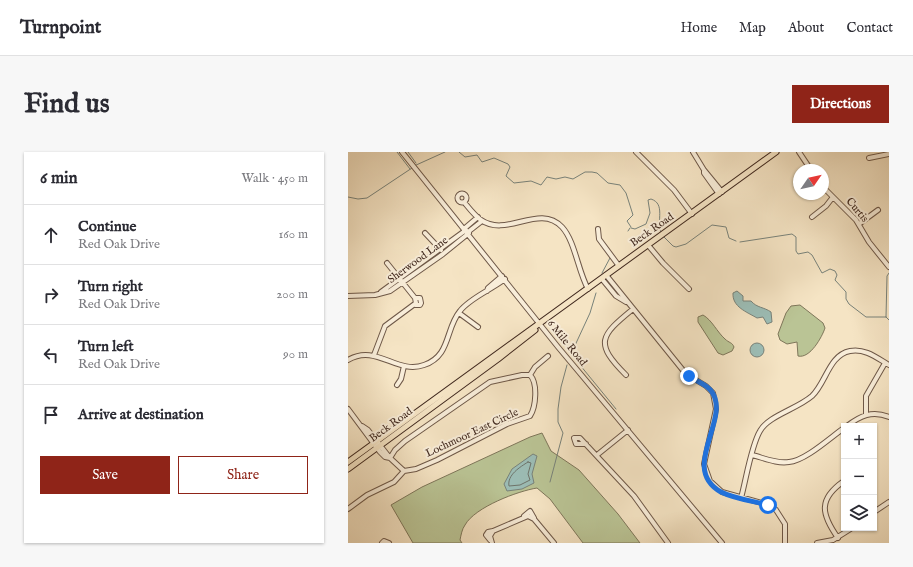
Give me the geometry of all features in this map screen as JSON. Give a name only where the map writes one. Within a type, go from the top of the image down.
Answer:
[{"type":"main road","name":"Beck Road","points":[[348,462],[377,444],[498,359],[540,324],[776,152]]},
{"type":"main road","name":"Beck Road","points":[[348,469],[377,444]]},
{"type":"street","name":"6 Mile Road","points":[[402,152],[467,231],[540,324],[722,543]]},
{"type":"street","points":[[636,152],[674,190],[692,214]]},
{"type":"street","points":[[693,152],[704,170],[704,174],[720,193]]},
{"type":"street","points":[[799,152],[807,164]]},
{"type":"street","points":[[869,158],[889,154]]},
{"type":"street","name":"Curtis","points":[[829,193],[859,224],[870,242],[889,267]]},
{"type":"street","points":[[812,217],[826,206],[833,197]]},
{"type":"street","points":[[464,202],[482,221],[494,225],[506,226],[538,218],[555,222],[566,233],[588,289]]},
{"type":"street","points":[[859,224],[878,210]]},
{"type":"street","points":[[467,231],[478,217]]},
{"type":"street","points":[[467,231],[482,221]]},
{"type":"street","points":[[598,230],[599,239],[619,266]]},
{"type":"street","name":"Sherwood Lane","points":[[348,296],[375,295],[390,291],[440,250],[467,231]]},
{"type":"street","name":"Sherwood Lane","points":[[402,280],[443,254],[467,231]]},
{"type":"street","points":[[425,233],[443,254]]},
{"type":"street","points":[[648,245],[663,263],[689,289]]},
{"type":"street","points":[[374,355],[385,326],[415,305],[415,298],[387,263]]},
{"type":"street","points":[[606,275],[686,374],[706,386],[713,393],[716,409],[705,456],[705,471],[710,481],[718,490],[768,505],[778,512],[785,524],[785,543]]},
{"type":"street","points":[[348,360],[356,355],[374,355],[404,366],[417,367],[436,359],[447,345],[458,313],[466,305],[504,278]]},
{"type":"street","points":[[602,279],[616,296],[628,303]]},
{"type":"street","points":[[626,375],[608,356],[605,347],[606,339],[612,327],[633,309]]},
{"type":"street","points":[[458,313],[478,327]]},
{"type":"street","points":[[741,498],[758,435],[763,425],[773,418],[793,409],[812,395],[835,361],[841,355],[851,351],[861,350],[887,364],[866,396],[866,415]]},
{"type":"street","points":[[390,458],[401,443],[490,382],[522,375],[530,375],[535,367],[548,356]]},
{"type":"street","points":[[397,385],[401,379],[404,366]]},
{"type":"street","name":"Lochmoor East Circle","points":[[404,471],[416,469],[437,460],[507,424],[530,416],[534,407],[534,384],[530,375]]},
{"type":"street","points":[[348,409],[377,444],[404,471],[394,482],[368,495],[348,509]]},
{"type":"street","points":[[852,423],[866,415],[875,414],[889,417]]},
{"type":"street","points":[[597,455],[628,430]]},
{"type":"street","points":[[752,455],[781,462],[793,462],[841,430]]},
{"type":"street","points":[[586,444],[634,496],[668,543]]},
{"type":"street","points":[[838,538],[827,522],[825,505],[830,492],[841,483]]},
{"type":"street","points":[[877,510],[889,502]]},
{"type":"street","points":[[491,542],[493,531],[524,516],[529,516],[534,519],[554,543]]},
{"type":"street","points":[[817,543],[827,542],[838,538],[848,531]]},
{"type":"street","points":[[382,543],[384,541],[389,543]]},
{"type":"green space","points":[[800,305],[823,323],[825,328],[821,337],[811,351],[802,356],[798,356],[797,342],[787,344],[780,340],[778,334],[786,313],[791,306]]},
{"type":"green space","points":[[703,315],[726,340],[732,344],[734,347],[732,351],[723,355],[718,353],[698,322],[698,317]]},
{"type":"green space","points":[[542,433],[551,451],[579,470],[618,514],[640,543],[583,543],[550,499],[537,488],[509,496],[487,506],[478,512],[470,518],[464,527],[460,540],[462,543],[413,543],[391,505],[422,487],[530,437]]},
{"type":"water","points":[[737,291],[743,296],[743,301],[751,301],[771,312],[772,322],[767,324],[763,317],[757,318],[741,308],[733,298],[733,293]]},
{"type":"water","points":[[757,343],[762,345],[764,350],[762,355],[757,357],[752,355],[750,350],[752,345]]},
{"type":"water","points":[[533,454],[537,456],[532,474],[534,483],[522,489],[507,491],[504,484],[512,469]]},
{"type":"waterway","points":[[397,152],[410,169]]},
{"type":"waterway","points":[[408,152],[416,163]]},
{"type":"waterway","points":[[414,166],[445,152]]},
{"type":"waterway","points":[[459,152],[465,157],[477,155],[482,162],[494,158],[508,164],[510,167],[506,176],[514,183],[531,181],[541,185],[547,177],[556,179],[565,177],[573,179],[585,172],[597,173],[608,183],[620,185],[626,193],[633,215],[627,221],[631,227]]},
{"type":"waterway","points":[[348,197],[358,199],[367,198],[412,168]]},
{"type":"waterway","points":[[631,228],[635,229],[646,224],[650,213],[648,200],[651,199],[656,201],[658,205],[661,232]]},
{"type":"waterway","points":[[664,237],[676,247],[686,244],[712,225],[726,227],[729,238],[736,241]]},
{"type":"waterway","points":[[740,242],[792,234],[796,237],[796,251],[798,254],[808,252],[812,255],[822,273],[830,269],[835,271],[837,275],[835,280],[846,292],[846,299],[849,304],[866,317],[886,317]]},
{"type":"waterway","points":[[602,273],[610,258]]},
{"type":"waterway","points":[[886,317],[887,276],[889,273]]},
{"type":"waterway","points":[[596,293],[590,313],[571,354],[616,409]]},
{"type":"waterway","points":[[886,317],[889,320]]},
{"type":"waterway","points":[[550,482],[563,433],[558,422],[558,409],[561,387],[567,365]]},
{"type":"route","points":[[689,376],[710,389],[716,400],[716,411],[704,460],[705,471],[713,486],[726,494],[768,505]]}]
